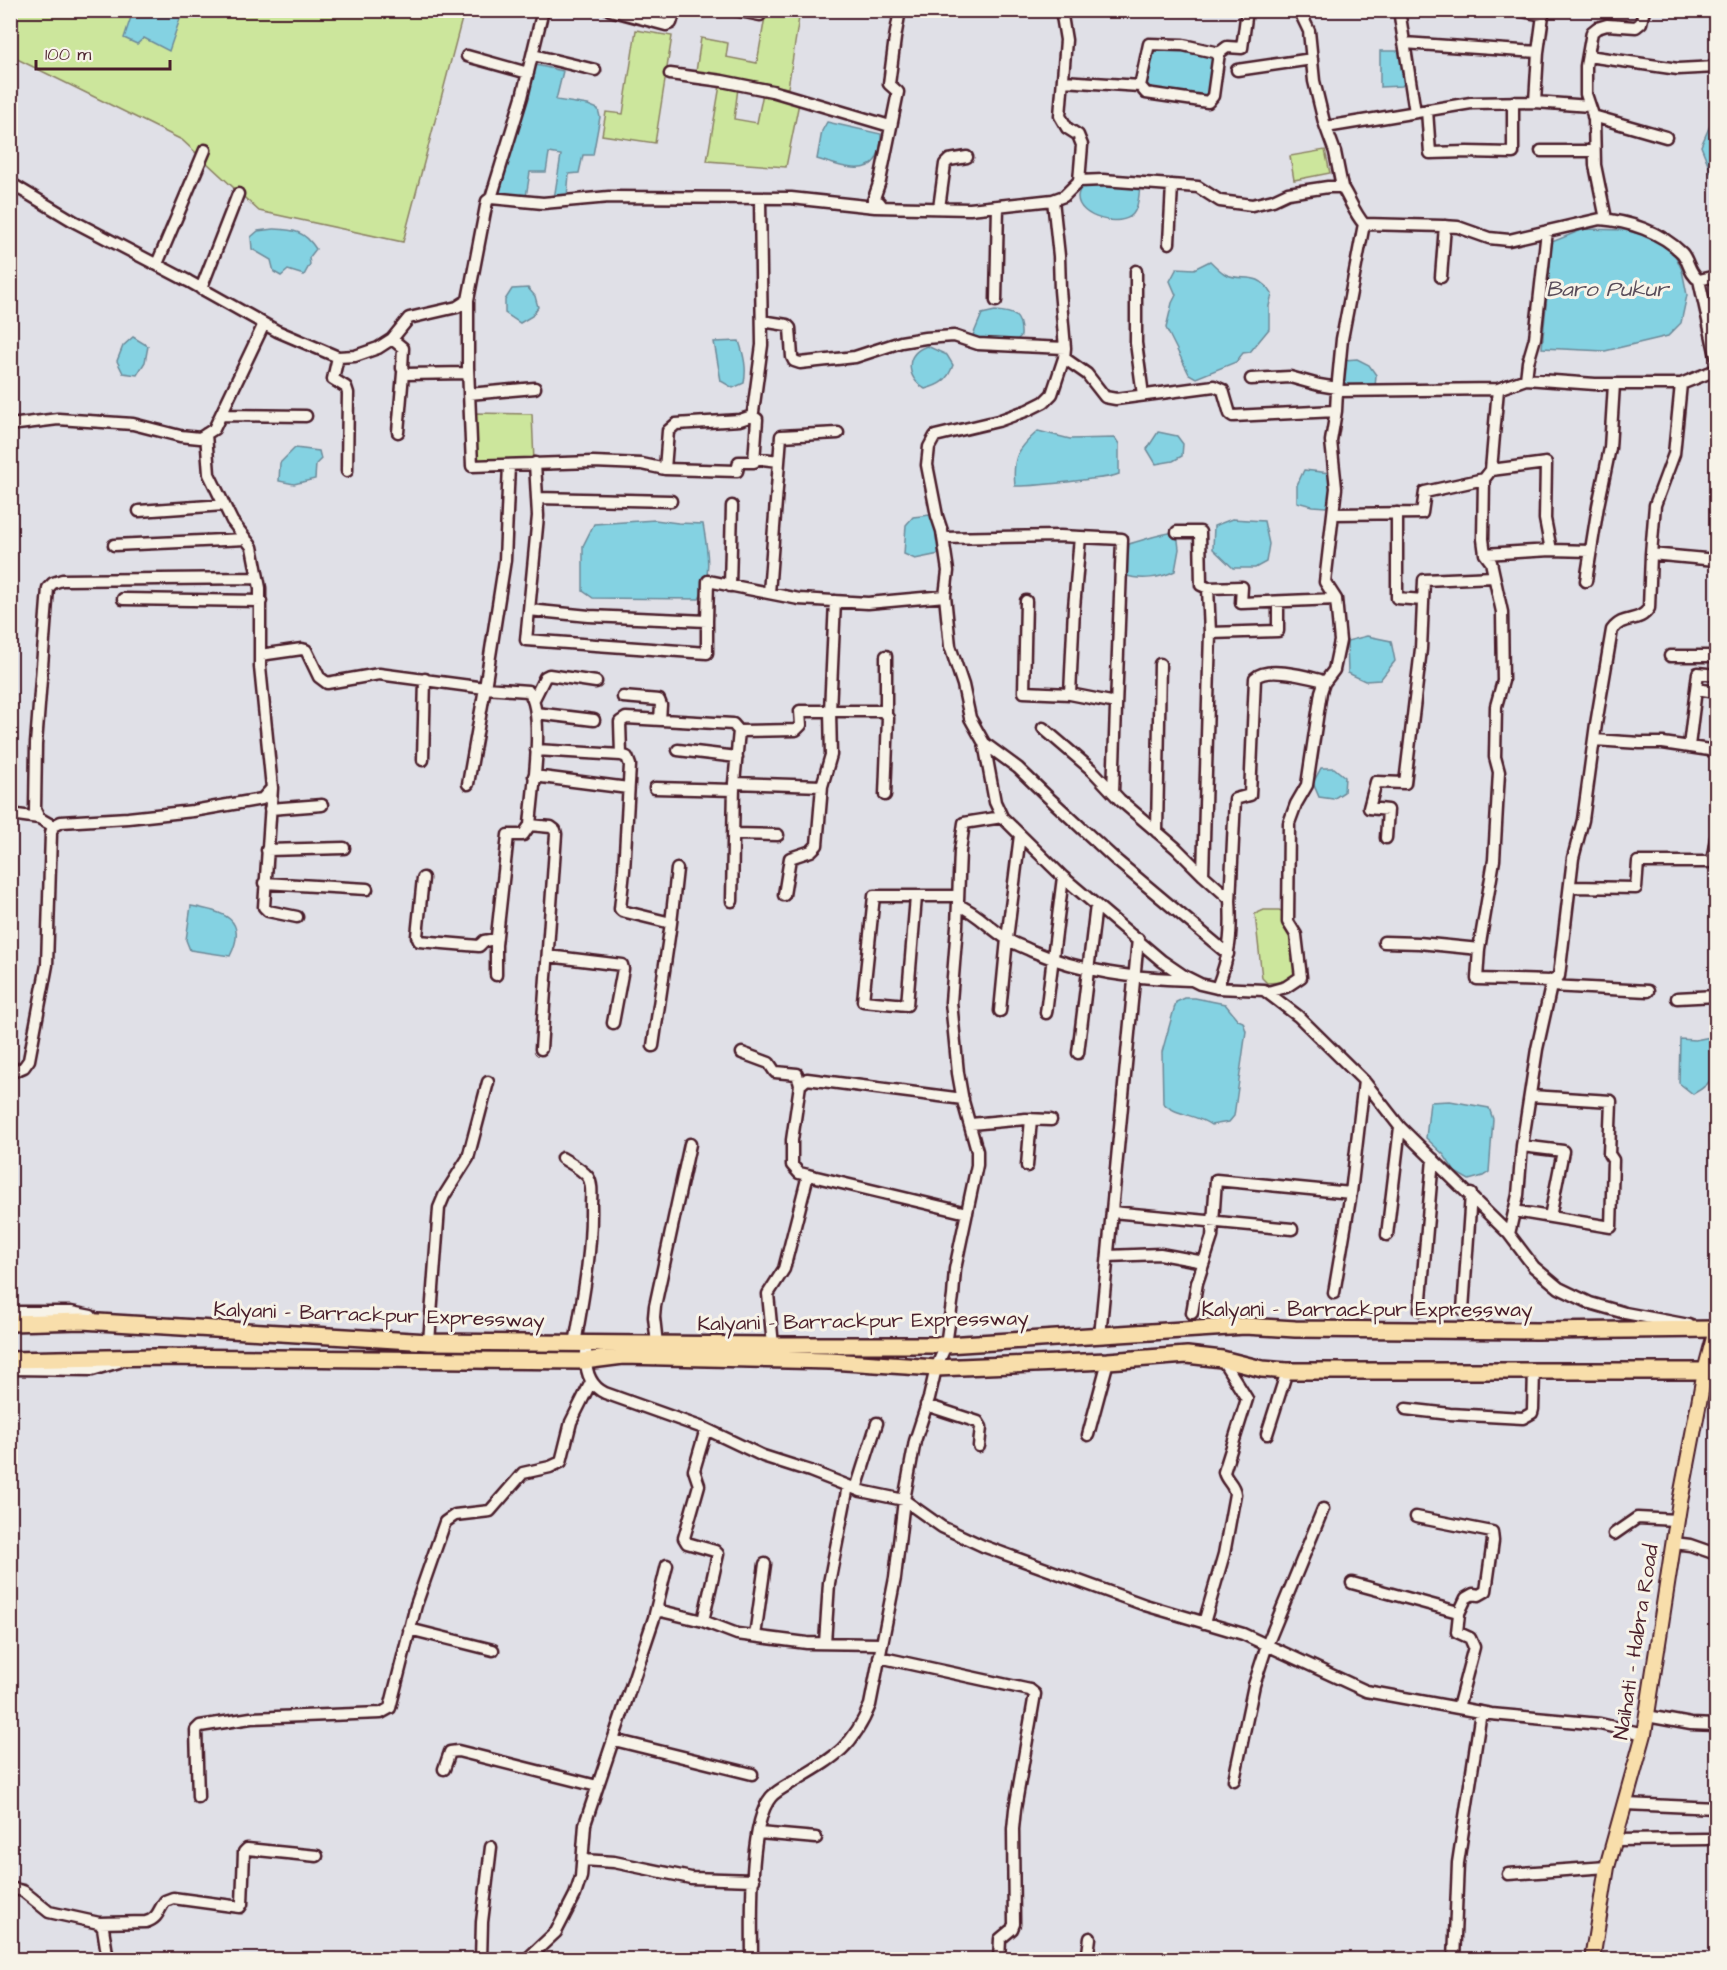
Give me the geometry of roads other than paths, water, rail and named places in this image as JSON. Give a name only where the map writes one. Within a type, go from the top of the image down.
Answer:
[{"type":"highway","name":"Kalyani - Barrackpur Expressway","points":[[10,1323],[82,1321],[429,1342],[773,1345],[946,1345],[1245,1326],[1295,1329],[1716,1330]]},
{"type":"highway","points":[[10,1360],[131,1358],[584,1361],[623,1356],[830,1361],[936,1368],[1108,1361],[1186,1355],[1222,1359],[1262,1369],[1287,1371],[1711,1371]]},
{"type":"main road","name":"Naihati - Habra Road","points":[[1592,1959],[1607,1867],[1644,1734],[1677,1520],[1711,1371],[1716,1330]]},
{"type":"street","points":[[543,10],[533,55],[491,198],[485,205],[468,300],[472,466],[642,464],[665,469],[737,471],[739,462],[754,462],[757,419],[752,416]]},
{"type":"street","points":[[610,10],[666,25],[671,23],[675,10]]},
{"type":"street","points":[[735,10],[760,15],[761,10]]},
{"type":"street","points":[[883,207],[879,202],[873,201],[880,181],[898,92],[889,84],[900,10]]},
{"type":"street","points":[[491,198],[543,203],[598,197],[790,198],[883,207],[970,209],[1053,200],[1064,196],[1079,181],[1082,145],[1078,135],[1067,128],[1060,116],[1066,40],[1061,10]]},
{"type":"street","points":[[1063,81],[1140,86],[1146,93],[1208,102],[1213,96],[1219,53],[1227,47],[1242,48],[1247,10]]},
{"type":"street","points":[[1268,992],[1286,987],[1301,977],[1296,935],[1288,922],[1289,824],[1296,804],[1307,785],[1321,692],[1324,683],[1334,670],[1340,641],[1336,599],[1325,582],[1336,488],[1331,441],[1342,339],[1364,224],[1342,187],[1335,152],[1314,81],[1309,31],[1299,10]]},
{"type":"street","points":[[1399,10],[1415,112]]},
{"type":"street","points":[[1516,10],[1543,15],[1535,102]]},
{"type":"street","points":[[1606,219],[1596,174],[1591,111],[1586,94],[1592,32],[1607,25],[1636,27],[1641,23],[1644,10]]},
{"type":"street","points":[[1404,43],[1538,52]]},
{"type":"street","points":[[1140,86],[1149,44],[1183,45],[1219,53]]},
{"type":"street","points":[[533,55],[595,70]]},
{"type":"street","points":[[467,56],[528,73]]},
{"type":"street","points":[[1588,56],[1678,69],[1716,67]]},
{"type":"street","points":[[1237,70],[1312,59]]},
{"type":"street","points":[[670,74],[772,91],[890,126]]},
{"type":"street","points":[[1427,110],[1430,153],[1513,153],[1513,102]]},
{"type":"street","points":[[1326,127],[1471,103],[1535,102],[1591,111],[1666,137]]},
{"type":"street","points":[[157,264],[205,150]]},
{"type":"street","points":[[1541,152],[1594,151]]},
{"type":"street","points":[[939,208],[945,164],[949,160],[967,157]]},
{"type":"street","points":[[1079,181],[1103,180],[1198,187],[1220,201],[1252,205],[1273,200],[1288,193],[1342,187]]},
{"type":"street","points":[[10,183],[75,222],[157,264],[264,324],[338,357],[355,356],[378,348],[392,339],[409,318],[457,307],[468,300]]},
{"type":"street","points":[[1169,243],[1172,185]]},
{"type":"street","points":[[201,289],[238,194]]},
{"type":"street","points":[[752,416],[762,345],[760,198]]},
{"type":"street","points":[[1053,200],[1059,256],[1064,353],[1052,394],[1044,402],[998,421],[941,434],[932,440],[929,447],[927,465],[948,571],[945,596],[950,646],[963,685],[970,718],[984,743],[995,802],[1002,817],[1063,877],[1162,961],[1191,981]]},
{"type":"street","points":[[996,301],[998,206]]},
{"type":"street","points":[[1364,224],[1458,227],[1471,234],[1509,240],[1606,219],[1653,232],[1683,255],[1695,277],[1700,280],[1716,276]]},
{"type":"street","points":[[1441,277],[1445,226]]},
{"type":"street","points":[[1526,379],[1535,338],[1547,231]]},
{"type":"street","points":[[1136,271],[1136,343],[1143,395]]},
{"type":"street","points":[[1700,280],[1716,356]]},
{"type":"street","points":[[762,321],[787,325],[790,328],[792,357],[794,361],[800,363],[855,357],[901,342],[954,336],[978,344],[1064,353],[1086,374],[1105,398],[1116,399],[1214,386],[1223,390],[1230,414],[1233,416],[1336,411]]},
{"type":"street","points":[[10,425],[58,419],[133,424],[180,436],[200,438],[214,429],[264,324]]},
{"type":"street","points":[[392,339],[403,348],[404,373],[398,432]]},
{"type":"street","points":[[338,357],[333,379],[346,387],[348,393],[347,471]]},
{"type":"street","points":[[1251,379],[1290,377],[1337,389],[1498,389],[1526,379],[1614,384],[1681,384],[1716,370]]},
{"type":"street","points":[[404,373],[410,375],[468,373]]},
{"type":"street","points":[[1586,581],[1610,448],[1614,384]]},
{"type":"street","points":[[1509,1234],[1518,1196],[1522,1146],[1550,983],[1559,976],[1573,858],[1583,820],[1612,630],[1623,620],[1638,618],[1645,614],[1649,608],[1655,505],[1674,454],[1681,384]]},
{"type":"street","points":[[469,394],[535,388]]},
{"type":"street","points":[[1498,389],[1483,508],[1485,554],[1491,562],[1502,612],[1503,681],[1497,706],[1495,757],[1499,772],[1493,872],[1479,949],[1477,979],[1648,991]]},
{"type":"street","points":[[221,415],[306,416]]},
{"type":"street","points":[[665,469],[668,431],[676,424],[740,420],[752,416]]},
{"type":"street","points":[[769,594],[781,436],[838,433]]},
{"type":"street","points":[[206,434],[209,474],[232,521],[252,547],[261,601],[260,655],[272,788],[263,903],[265,909],[297,917]]},
{"type":"street","points":[[754,458],[779,460]]},
{"type":"street","points":[[1333,514],[1422,513],[1425,492],[1488,475],[1546,463],[1545,519],[1551,550]]},
{"type":"street","points":[[535,464],[538,516],[526,640],[707,653],[708,581],[799,599],[868,603],[945,596]]},
{"type":"street","points":[[468,784],[490,647],[496,630],[505,560],[509,465]]},
{"type":"street","points":[[537,498],[671,501]]},
{"type":"street","points":[[139,511],[224,505]]},
{"type":"street","points":[[730,586],[732,506]]},
{"type":"street","points":[[1397,513],[1397,598],[1423,600]]},
{"type":"street","points":[[1177,532],[1200,532],[1201,585],[1208,588],[1242,587],[1241,603],[1336,599]]},
{"type":"street","points":[[1070,694],[1080,537]]},
{"type":"street","points":[[943,538],[1122,539],[1113,792]]},
{"type":"street","points":[[114,545],[246,539]]},
{"type":"street","points":[[1485,554],[1551,550],[1591,551]]},
{"type":"street","points":[[1651,554],[1716,560]]},
{"type":"street","points":[[1386,838],[1388,810],[1369,807],[1376,782],[1405,783],[1421,649],[1424,580],[1494,577]]},
{"type":"street","points":[[39,818],[35,810],[36,744],[48,588],[53,583],[62,580],[258,578]]},
{"type":"street","points":[[1203,875],[1210,633],[1208,588]]},
{"type":"street","points":[[123,599],[261,601]]},
{"type":"street","points":[[784,895],[790,858],[811,851],[817,845],[822,786],[831,755],[830,711],[835,601]]},
{"type":"street","points":[[1026,601],[1024,692],[1070,694],[1116,703]]},
{"type":"street","points":[[1210,633],[1278,631],[1278,602]]},
{"type":"street","points":[[529,610],[589,616],[707,621]]},
{"type":"street","points":[[260,655],[306,650],[318,677],[327,683],[379,674],[528,691],[534,699],[536,750],[530,825],[523,835],[508,835],[496,939],[496,975]]},
{"type":"street","points":[[885,795],[888,718],[886,714],[886,656]]},
{"type":"street","points":[[1670,656],[1716,656]]},
{"type":"street","points":[[1157,832],[1160,664]]},
{"type":"street","points":[[1217,988],[1228,954],[1232,923],[1230,902],[1235,799],[1250,795],[1255,678],[1260,674],[1285,673],[1320,680],[1324,683]]},
{"type":"street","points":[[1689,746],[1698,673],[1716,675]]},
{"type":"street","points":[[534,699],[544,677],[549,675],[596,682]]},
{"type":"street","points":[[423,760],[425,679]]},
{"type":"street","points":[[1696,689],[1716,692]]},
{"type":"street","points":[[623,697],[659,700],[660,720]]},
{"type":"street","points":[[739,731],[796,730],[801,725],[800,711],[883,711],[886,714]]},
{"type":"street","points":[[536,713],[594,720]]},
{"type":"street","points":[[621,755],[620,722],[626,718],[733,724],[739,731],[734,786],[732,900]]},
{"type":"street","points":[[1043,728],[1176,848],[1230,899],[1230,902]]},
{"type":"street","points":[[1594,740],[1663,742],[1716,751]]},
{"type":"street","points":[[984,743],[1018,768],[1116,860],[1228,954]]},
{"type":"street","points":[[536,750],[627,757],[630,765],[620,909],[671,923]]},
{"type":"street","points":[[678,750],[736,758]]},
{"type":"street","points":[[534,776],[628,788]]},
{"type":"street","points":[[655,788],[822,786]]},
{"type":"street","points":[[10,1072],[24,1067],[29,1060],[46,965],[53,826],[61,822],[128,818],[262,799],[272,788]]},
{"type":"street","points":[[270,809],[322,805]]},
{"type":"street","points":[[10,814],[39,818],[53,826]]},
{"type":"street","points":[[752,1959],[754,1855],[763,1814],[772,1796],[835,1757],[862,1725],[870,1705],[895,1578],[903,1500],[915,1440],[936,1368],[946,1345],[955,1269],[977,1165],[977,1151],[963,1099],[951,1002],[960,851],[964,824],[1002,817]]},
{"type":"street","points":[[530,825],[552,827],[556,834],[541,1049]]},
{"type":"street","points":[[733,834],[778,835]]},
{"type":"street","points":[[1000,1011],[1020,835]]},
{"type":"street","points":[[1570,887],[1636,888],[1638,862],[1714,864],[1716,838]]},
{"type":"street","points":[[267,850],[344,848]]},
{"type":"street","points":[[653,1046],[677,869]]},
{"type":"street","points":[[1046,1013],[1063,877]]},
{"type":"street","points":[[423,878],[417,936],[419,941],[479,946],[484,941],[496,939]]},
{"type":"street","points":[[264,883],[367,890]]},
{"type":"street","points":[[916,897],[907,1005],[863,1001],[874,896],[916,897],[958,900],[1007,939],[1053,960],[1089,970],[1134,977],[1191,981],[1217,988],[1264,990],[1298,1016],[1364,1081],[1400,1127],[1471,1194],[1509,1234],[1534,1267],[1559,1288],[1590,1303],[1625,1313],[1716,1330]]},
{"type":"street","points":[[1078,1053],[1096,905]]},
{"type":"street","points":[[1100,1336],[1138,939]]},
{"type":"street","points":[[1384,942],[1479,949]]},
{"type":"street","points":[[548,957],[622,965],[613,1023]]},
{"type":"street","points":[[1677,998],[1716,996]]},
{"type":"street","points":[[742,1053],[769,1063],[775,1072],[797,1074],[800,1085],[792,1140],[792,1165],[799,1173],[967,1213]]},
{"type":"street","points":[[800,1085],[807,1079],[963,1099]]},
{"type":"street","points":[[1334,1293],[1351,1193],[1364,1081]]},
{"type":"street","points":[[429,1342],[439,1208],[468,1158],[488,1082]]},
{"type":"street","points":[[1514,1211],[1611,1227],[1613,1160],[1609,1154],[1611,1101],[1531,1096]]},
{"type":"street","points":[[971,1125],[1031,1119],[1051,1120]]},
{"type":"street","points":[[1027,1166],[1031,1119]]},
{"type":"street","points":[[1387,1235],[1400,1127]]},
{"type":"street","points":[[657,1344],[655,1306],[690,1144]]},
{"type":"street","points":[[1522,1146],[1563,1151],[1550,1217]]},
{"type":"street","points":[[562,1158],[582,1171],[591,1186],[592,1237],[581,1344],[591,1382],[597,1389],[706,1430],[763,1456],[852,1487],[903,1500],[942,1527],[983,1546],[1108,1592],[1243,1634],[1366,1691],[1481,1712],[1599,1724],[1644,1734]]},
{"type":"street","points":[[1420,1310],[1433,1159]]},
{"type":"street","points":[[773,1345],[768,1294],[784,1269],[808,1175]]},
{"type":"street","points":[[1192,1313],[1197,1283],[1212,1237],[1216,1180],[1351,1193]]},
{"type":"street","points":[[1463,1310],[1471,1194]]},
{"type":"street","points":[[1112,1212],[1292,1229]]},
{"type":"street","points":[[1108,1256],[1160,1254],[1204,1262]]},
{"type":"street","points":[[10,1312],[71,1312],[122,1323]]},
{"type":"street","points":[[10,1369],[92,1370],[131,1358]]},
{"type":"street","points":[[1204,1623],[1224,1554],[1235,1494],[1224,1472],[1247,1399],[1222,1359]]},
{"type":"street","points":[[1088,1435],[1108,1361]]},
{"type":"street","points":[[1406,1409],[1523,1418],[1532,1413],[1533,1409],[1534,1370]]},
{"type":"street","points":[[1268,1434],[1287,1371]]},
{"type":"street","points":[[198,1797],[196,1730],[200,1726],[251,1718],[386,1711],[392,1702],[409,1629],[445,1522],[455,1515],[490,1511],[523,1473],[561,1462],[571,1422],[591,1382]]},
{"type":"street","points":[[926,1405],[978,1422],[981,1427],[979,1446]]},
{"type":"street","points":[[825,1643],[829,1582],[852,1487],[877,1423]]},
{"type":"street","points":[[703,1621],[718,1554],[715,1551],[687,1543],[684,1538],[699,1485],[694,1470],[706,1430]]},
{"type":"street","points":[[1234,1780],[1254,1685],[1267,1645],[1323,1509]]},
{"type":"street","points":[[1416,1517],[1492,1532],[1493,1541],[1486,1591],[1466,1598],[1458,1613],[1457,1632],[1470,1638],[1474,1647],[1458,1708]]},
{"type":"street","points":[[1614,1534],[1636,1518],[1677,1520]]},
{"type":"street","points":[[1674,1543],[1690,1545],[1716,1554]]},
{"type":"street","points":[[755,1636],[765,1564]]},
{"type":"street","points":[[526,1959],[555,1932],[565,1917],[578,1886],[583,1860],[585,1824],[655,1614],[667,1565]]},
{"type":"street","points":[[1352,1582],[1455,1610],[1458,1613]]},
{"type":"street","points":[[655,1614],[661,1611],[703,1621],[732,1634],[797,1642],[881,1644]]},
{"type":"street","points":[[409,1629],[493,1650]]},
{"type":"street","points":[[879,1657],[1030,1690],[1035,1694],[1015,1809],[1014,1924],[1012,1929],[1000,1939],[999,1959]]},
{"type":"street","points":[[1454,1959],[1458,1863],[1481,1712]]},
{"type":"street","points":[[1647,1716],[1691,1724],[1716,1725]]},
{"type":"street","points":[[614,1740],[752,1774]]},
{"type":"street","points":[[444,1769],[450,1752],[456,1750],[597,1786]]},
{"type":"street","points":[[1625,1804],[1716,1808]]},
{"type":"street","points":[[759,1833],[816,1838]]},
{"type":"street","points":[[1615,1840],[1708,1839]]},
{"type":"street","points":[[481,1959],[482,1923],[491,1847]]},
{"type":"street","points":[[10,1888],[22,1891],[49,1912],[99,1923],[146,1923],[157,1918],[163,1904],[173,1898],[240,1907],[244,1852],[247,1849],[317,1856]]},
{"type":"street","points":[[583,1860],[621,1863],[691,1878],[753,1880]]},
{"type":"street","points":[[1508,1874],[1607,1867]]},
{"type":"street","points":[[99,1923],[103,1928],[108,1959]]},
{"type":"street","points":[[1087,1959],[1090,1938]]},
{"type":"water","points":[[133,10],[214,11],[211,16],[201,14],[195,17],[182,13],[169,51],[144,38],[137,44],[124,38]]},
{"type":"water","points":[[1154,46],[1214,54],[1212,79],[1207,96],[1154,91],[1145,86]]},
{"type":"water","points":[[1380,51],[1406,51],[1409,77],[1402,86],[1380,87]]},
{"type":"water","points":[[536,65],[563,71],[556,100],[588,105],[598,109],[600,117],[593,155],[583,155],[579,173],[569,174],[567,197],[554,199],[561,155],[549,153],[546,172],[530,172],[526,197],[499,194]]},
{"type":"water","points":[[1712,121],[1716,122],[1716,175],[1712,174],[1701,146]]},
{"type":"water","points":[[827,122],[881,134],[880,149],[876,159],[870,165],[852,168],[817,159],[822,131]]},
{"type":"water","points":[[1083,183],[1140,186],[1135,211],[1127,218],[1119,220],[1101,219],[1092,215],[1080,204],[1078,195]]},
{"type":"water","points":[[273,229],[298,232],[312,243],[316,249],[309,258],[310,264],[304,275],[288,270],[281,276],[274,272],[271,260],[252,249],[251,237],[258,231]]},
{"type":"water","name":"Baro Pukur","points":[[1584,229],[1625,230],[1669,242],[1682,270],[1687,295],[1681,323],[1668,336],[1605,351],[1542,348],[1552,242]]},
{"type":"water","points":[[1210,261],[1225,274],[1255,279],[1266,286],[1272,294],[1269,306],[1269,329],[1250,352],[1243,353],[1236,362],[1196,378],[1189,374],[1166,328],[1176,295],[1170,281],[1177,268],[1194,269]]},
{"type":"water","points":[[528,288],[535,296],[538,307],[532,316],[520,323],[505,313],[505,300],[512,289]]},
{"type":"water","points":[[995,311],[1007,312],[1016,316],[1020,323],[1021,336],[1013,344],[971,340],[982,314]]},
{"type":"water","points":[[133,337],[148,346],[145,362],[137,375],[123,373],[117,361],[123,346]]},
{"type":"water","points":[[739,341],[745,378],[744,383],[733,388],[721,381],[714,342]]},
{"type":"water","points":[[927,346],[947,355],[953,365],[949,375],[943,381],[925,389],[914,378],[910,366],[914,354]]},
{"type":"water","points":[[1357,359],[1369,365],[1376,375],[1375,388],[1345,387],[1341,381],[1344,360]]},
{"type":"water","points":[[1038,431],[1070,439],[1115,438],[1119,444],[1119,474],[1105,478],[1015,486],[1014,468],[1017,455]]},
{"type":"water","points":[[1158,432],[1177,436],[1183,444],[1182,456],[1173,461],[1156,464],[1147,449]]},
{"type":"water","points":[[295,448],[319,451],[321,459],[316,464],[315,479],[294,484],[279,481],[280,463]]},
{"type":"water","points":[[1304,470],[1330,473],[1333,500],[1326,507],[1297,502],[1297,485]]},
{"type":"water","points":[[930,515],[938,534],[939,554],[915,559],[904,554],[906,525],[913,517]]},
{"type":"water","points":[[1232,519],[1264,521],[1269,544],[1266,562],[1255,568],[1233,568],[1213,549],[1214,526]]},
{"type":"water","points":[[655,520],[703,524],[707,572],[706,582],[699,599],[593,598],[583,591],[583,546],[594,524]]},
{"type":"water","points":[[1177,532],[1179,549],[1175,571],[1150,578],[1125,575],[1124,554],[1128,552],[1129,544]]},
{"type":"water","points":[[1367,636],[1391,641],[1395,661],[1380,680],[1365,681],[1348,673],[1347,641]]},
{"type":"water","points":[[1321,768],[1334,768],[1345,777],[1344,792],[1333,799],[1319,797],[1313,783]]},
{"type":"water","points":[[191,906],[222,914],[230,919],[236,933],[230,956],[190,950],[186,940]]},
{"type":"water","points":[[1185,998],[1225,1004],[1238,1020],[1243,1022],[1246,1031],[1234,1116],[1229,1122],[1211,1125],[1163,1103],[1162,1052],[1176,1002]]},
{"type":"water","points":[[1716,1036],[1717,1064],[1713,1077],[1709,1083],[1693,1094],[1679,1083],[1680,1039],[1695,1040]]},
{"type":"water","points":[[1450,1101],[1489,1108],[1493,1119],[1489,1172],[1483,1176],[1469,1180],[1455,1172],[1444,1155],[1426,1138],[1430,1102]]}]
